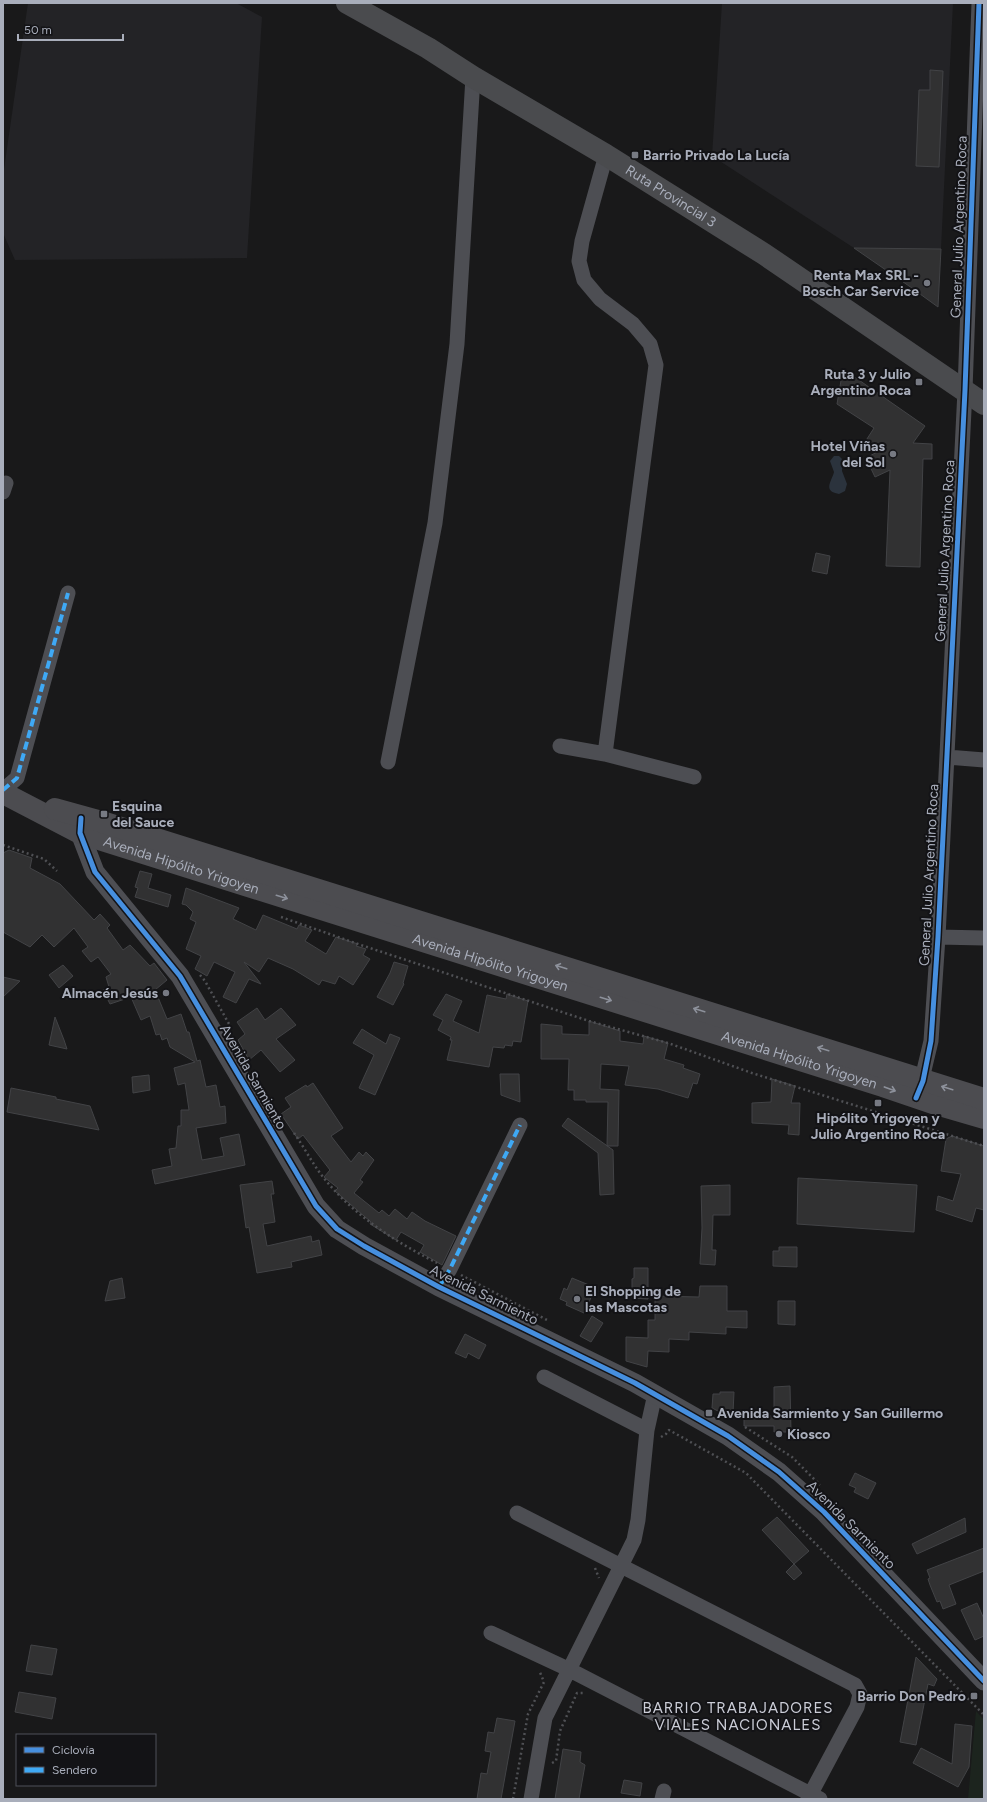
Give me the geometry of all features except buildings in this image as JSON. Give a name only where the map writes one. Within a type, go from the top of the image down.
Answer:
[{"type":"main road","name":"Ruta Provincial 3","points":[[347,3],[428,48],[473,77],[606,155],[764,254],[984,404]]},
{"type":"main road","name":"Avenida Hipólito Yrigoyen","points":[[3,792],[80,825],[587,984],[876,1084],[984,1099]]},
{"type":"main road","name":"Avenida Hipólito Yrigoyen","points":[[919,1089],[984,1118]]},
{"type":"street","name":"General Julio Argentino Roca","points":[[919,1089],[931,1041],[938,937],[965,390],[979,3]]},
{"type":"street","points":[[388,762],[436,515],[457,344],[473,77]]},
{"type":"street","points":[[605,754],[656,365],[650,344],[633,324],[600,299],[584,280],[579,261],[582,241],[606,155]]},
{"type":"street","points":[[3,792],[17,778],[68,593]]},
{"type":"street","points":[[560,746],[605,754],[694,776]]},
{"type":"street","points":[[947,757],[984,760]]},
{"type":"street","name":"Avenida Sarmiento","points":[[80,825],[94,872],[180,976],[251,1098],[324,1216],[337,1229],[364,1246],[440,1287],[655,1394],[728,1436],[780,1472],[824,1512],[984,1681]]},
{"type":"street","points":[[938,937],[984,938]]},
{"type":"street","points":[[440,1287],[520,1125]]},
{"type":"street","points":[[544,1377],[651,1435]]},
{"type":"street","points":[[531,1799],[545,1718],[568,1669],[634,1540],[651,1435],[655,1394]]},
{"type":"street","points":[[491,1633],[568,1669],[813,1797],[857,1706],[860,1694],[855,1686],[516,1513]]},
{"type":"path","points":[[3,845],[44,860],[57,871]]},
{"type":"path","points":[[279,916],[350,942],[593,1022],[668,1043],[752,1073],[984,1146]]},
{"type":"path","points":[[195,969],[205,981],[230,1026]]},
{"type":"path","points":[[290,1128],[306,1155],[323,1178],[352,1209],[370,1224],[410,1249],[551,1322]]},
{"type":"path","points":[[744,1426],[792,1457],[825,1490]]},
{"type":"path","points":[[651,1435],[666,1434],[669,1430],[746,1473],[984,1715]]},
{"type":"path","points":[[592,1562],[599,1578],[596,1585]]},
{"type":"path","points":[[513,1799],[528,1714],[544,1682],[538,1668]]},
{"type":"path","points":[[549,1764],[556,1761],[560,1731],[577,1693],[584,1693]]},
{"type":"shaded area","points":[[28,3],[236,3],[262,17],[247,258],[15,260],[3,233],[3,176]]},
{"type":"shaded area","points":[[722,3],[953,3],[941,249],[854,248],[712,156]]},
{"type":"shaded area","points":[[834,456],[839,456],[843,460],[842,471],[847,484],[845,491],[839,494],[834,493],[829,488],[834,472],[830,461]]},
{"type":"shaded area","points":[[976,1711],[984,1720],[984,1799],[968,1799]]},
{"type":"marked path","points":[[3,790],[17,778],[68,593]]},
{"type":"marked path","points":[[439,1287],[450,1269],[520,1125]]},
{"type":"cycle path","points":[[916,1098],[923,1081],[931,1041],[938,937],[965,390],[979,3]]},
{"type":"cycle path","points":[[81,818],[80,833],[95,872],[180,976],[316,1206],[337,1229],[364,1246],[439,1287],[635,1383],[728,1436],[779,1472],[824,1512],[984,1681]]},
{"type":"place","name":"Barrio Privado La Lucía","points":[[635,155]]},
{"type":"place","name":"Renta Max SRL - Bosch Car Service","points":[[927,283]]},
{"type":"place","name":"Ruta 3 y Julio Argentino Roca","points":[[919,382]]},
{"type":"place","name":"Hotel Viñas del Sol","points":[[893,454]]},
{"type":"place","name":"Esquina del Sauce","points":[[104,814]]},
{"type":"place","name":"Almacén Jesús","points":[[166,993]]},
{"type":"place","name":"Hipólito Yrigoyen y Julio Argentino Roca","points":[[878,1103]]},
{"type":"place","name":"El Shopping de las Mascotas","points":[[577,1299]]},
{"type":"place","name":"Avenida Sarmiento y San Guillermo","points":[[709,1413]]},
{"type":"place","name":"Kiosco","points":[[779,1434]]},
{"type":"place","name":"Barrio Don Pedro","points":[[974,1696]]},
{"type":"district","name":"BARRIO TRABAJADORES VIALES NACIONALES","points":[[738,1716]]}]
